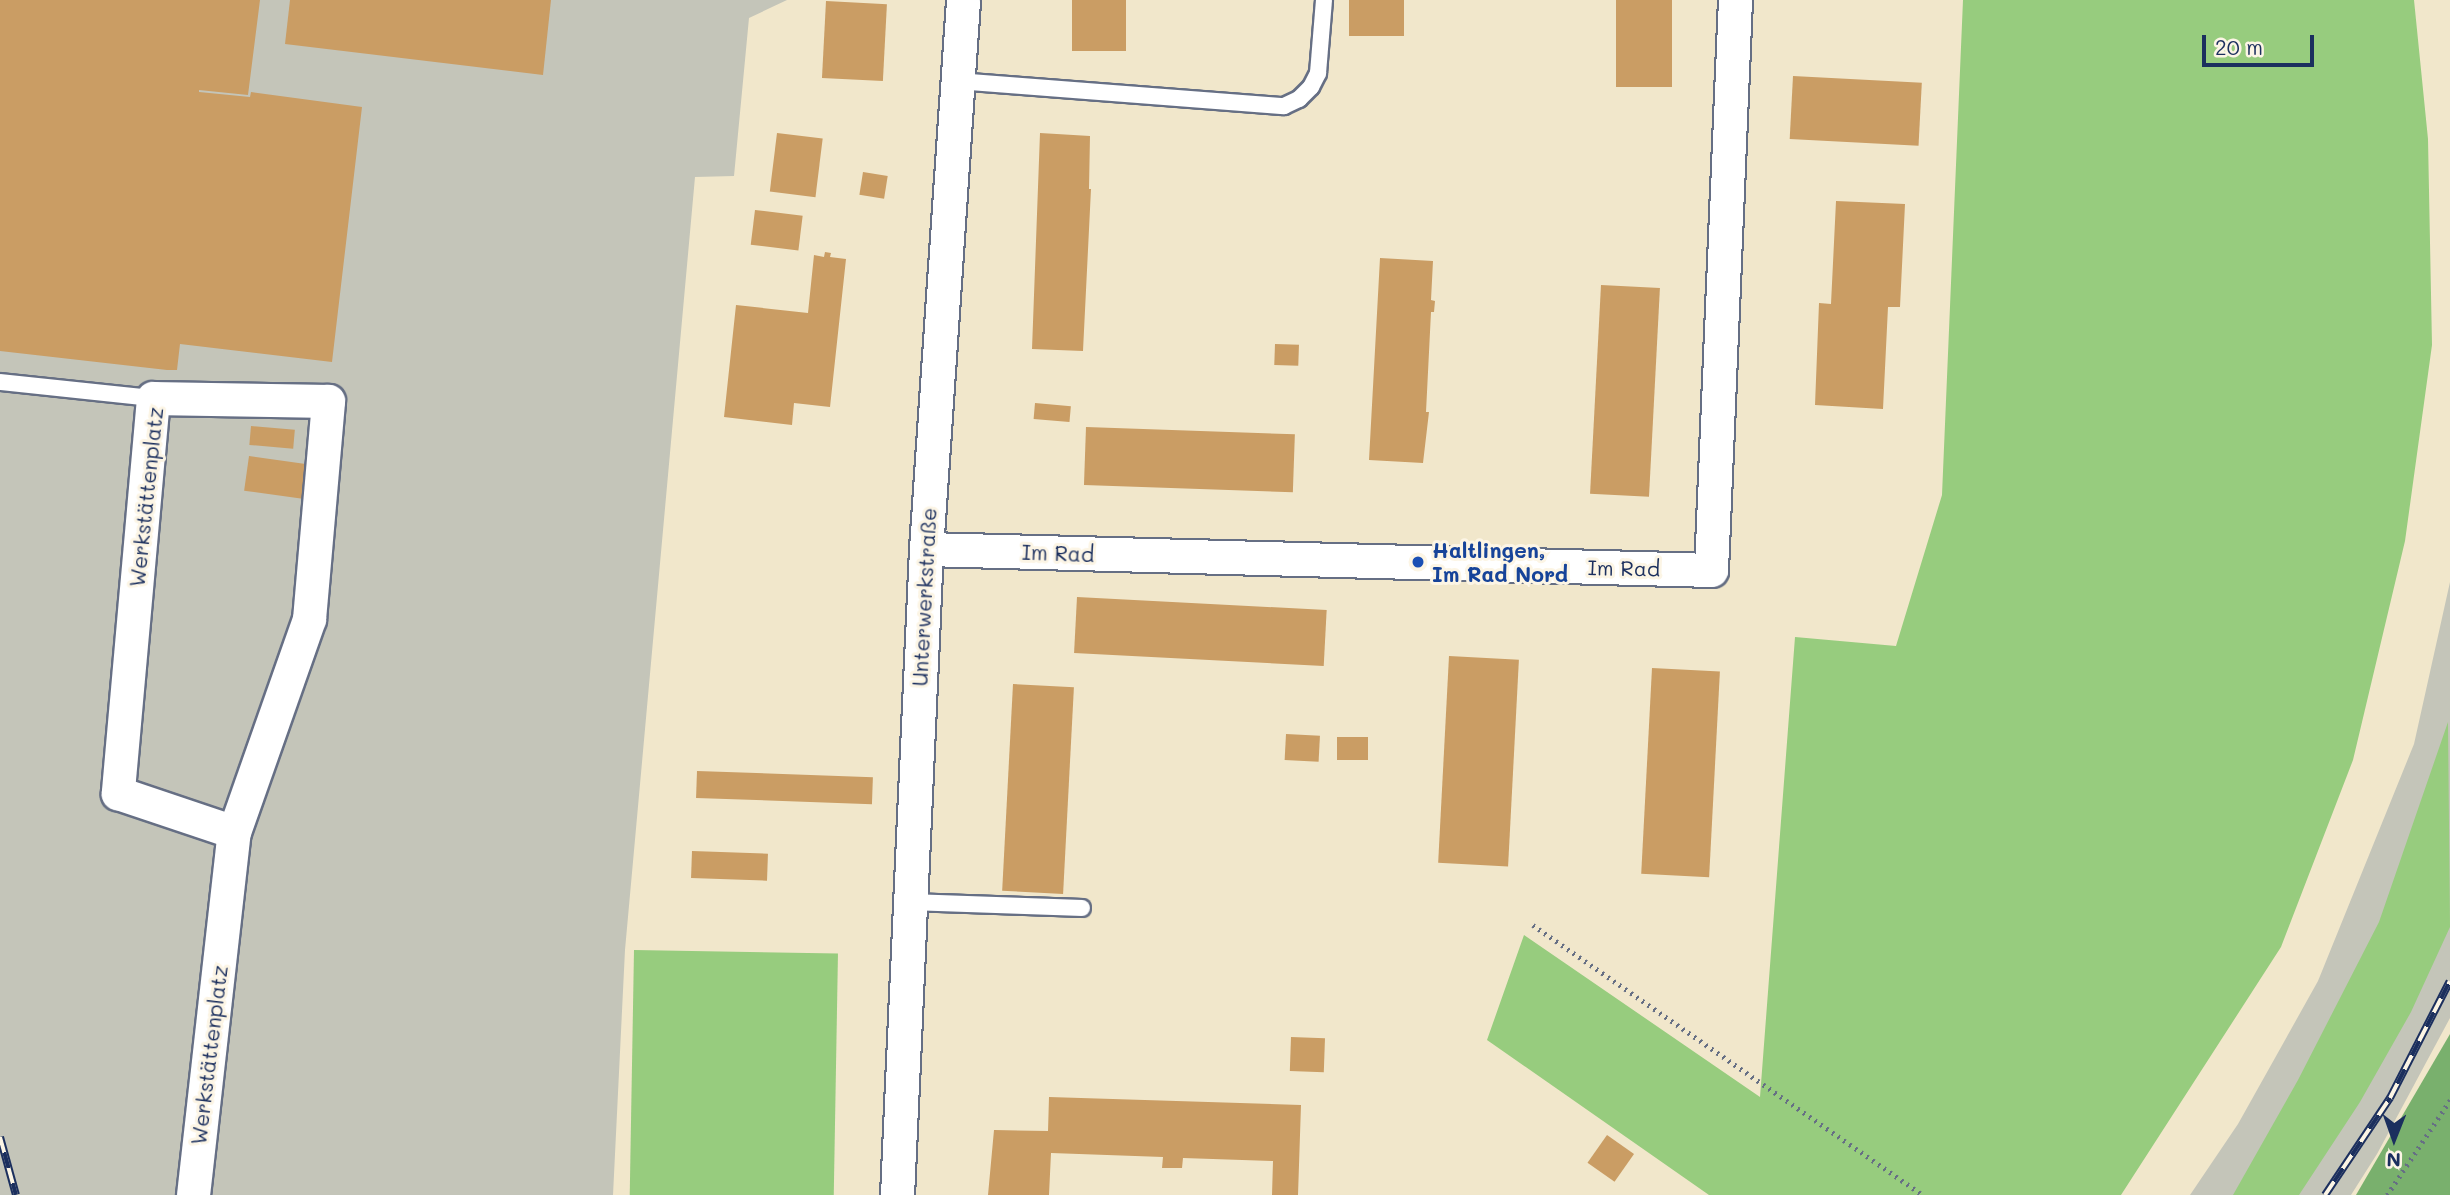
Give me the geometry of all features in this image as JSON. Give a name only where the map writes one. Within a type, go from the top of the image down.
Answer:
[{"type":"street","name":"Unterwerkstraße","points":[[897,1195],[926,550],[962,0]]},
{"type":"street","name":"Im Rad","points":[[926,550],[1711,570],[1735,0]]},
{"type":"street","name":"Werkstättenplatz","points":[[193,1195],[234,832],[309,619],[328,401],[153,398],[118,793],[234,832]]},
{"type":"lane","points":[[957,81],[1284,106],[1299,99],[1311,88],[1318,73],[1324,0]]},
{"type":"lane","points":[[0,382],[153,398]]},
{"type":"lane","points":[[910,902],[1082,908]]},
{"type":"path","points":[[1533,925],[1923,1195]]},
{"type":"path","points":[[2387,1195],[2450,1100]]},
{"type":"shaded area","points":[[0,0],[787,0],[749,18],[734,176],[695,177],[625,950],[613,1195],[0,1195]]},
{"type":"shaded area","points":[[2450,582],[2450,1018],[2377,1154],[2351,1195],[2190,1195],[2238,1124],[2318,981],[2414,744]]},
{"type":"green space","points":[[1963,0],[2414,0],[2428,139],[2432,345],[2405,541],[2353,760],[2281,947],[2121,1195],[1709,1195],[1487,1040],[1524,935],[1760,1097],[1795,637],[1896,646],[1942,495]]},
{"type":"green space","points":[[2448,722],[2450,927],[2411,1012],[2360,1102],[2299,1195],[2233,1195],[2298,1080],[2379,922]]},
{"type":"green space","points":[[634,950],[838,954],[834,1195],[630,1195]]},
{"type":"green space","points":[[2450,1034],[2450,1195],[2356,1195]]},
{"type":"building","points":[[0,0],[260,0],[248,95],[199,92],[250,97],[251,92],[362,107],[332,362],[180,344],[177,370],[167,370],[0,351]]},
{"type":"building","points":[[290,0],[551,0],[543,75],[285,44]]},
{"type":"building","points":[[1072,0],[1126,0],[1126,51],[1072,51]]},
{"type":"building","points":[[1349,0],[1404,0],[1404,36],[1349,36]]},
{"type":"building","points":[[1616,0],[1672,0],[1672,87],[1616,87]]},
{"type":"building","points":[[826,1],[887,4],[883,81],[822,78]]},
{"type":"building","points":[[1793,76],[1922,83],[1919,146],[1790,139]]},
{"type":"building","points":[[777,133],[823,139],[815,197],[770,192]]},
{"type":"building","points":[[1040,133],[1090,136],[1091,189],[1083,351],[1032,349]]},
{"type":"building","points":[[863,172],[888,176],[884,199],[859,195]]},
{"type":"building","points":[[1836,201],[1905,204],[1900,307],[1888,307],[1883,409],[1815,405],[1819,303],[1831,304]]},
{"type":"building","points":[[755,210],[803,216],[798,251],[751,245]]},
{"type":"building","points":[[825,252],[831,253],[830,257],[846,259],[830,407],[794,403],[792,425],[724,417],[736,305],[808,313],[814,255],[824,257]]},
{"type":"building","points":[[1380,258],[1433,261],[1431,300],[1435,301],[1434,312],[1431,312],[1426,412],[1429,412],[1423,463],[1369,460]]},
{"type":"building","points":[[1601,285],[1660,288],[1649,497],[1590,494]]},
{"type":"building","points":[[1275,344],[1299,345],[1298,366],[1274,365]]},
{"type":"building","points":[[1035,403],[1071,406],[1069,422],[1034,419]]},
{"type":"building","points":[[251,426],[295,430],[293,449],[249,445]]},
{"type":"building","points":[[1086,427],[1295,434],[1293,492],[1084,485]]},
{"type":"building","points":[[249,456],[307,464],[303,499],[244,491]]},
{"type":"building","points":[[1077,597],[1327,610],[1324,666],[1074,653]]},
{"type":"building","points":[[1449,656],[1519,660],[1508,866],[1438,863]]},
{"type":"building","points":[[1652,668],[1720,672],[1709,877],[1641,874]]},
{"type":"building","points":[[1013,684],[1074,687],[1063,894],[1002,891]]},
{"type":"building","points":[[1286,734],[1320,736],[1319,762],[1285,760]]},
{"type":"building","points":[[1337,737],[1368,737],[1368,760],[1337,760]]},
{"type":"building","points":[[697,771],[873,777],[872,804],[696,798]]},
{"type":"building","points":[[692,851],[768,854],[767,881],[691,878]]},
{"type":"building","points":[[1291,1037],[1325,1038],[1324,1072],[1290,1071]]},
{"type":"building","points":[[1049,1097],[1301,1105],[1298,1195],[1272,1195],[1273,1161],[1183,1158],[1182,1168],[1162,1168],[1163,1157],[1051,1153],[1049,1195],[988,1195],[994,1130],[1048,1131]]},
{"type":"building","points":[[1607,1135],[1634,1154],[1615,1182],[1587,1163]]},
{"type":"railway","points":[[2325,1195],[2390,1098],[2450,981]]},
{"type":"railway","points":[[0,1137],[16,1195]]},
{"type":"place","name":"Haltlingen, Im Rad Nord","points":[[1418,562]]}]
